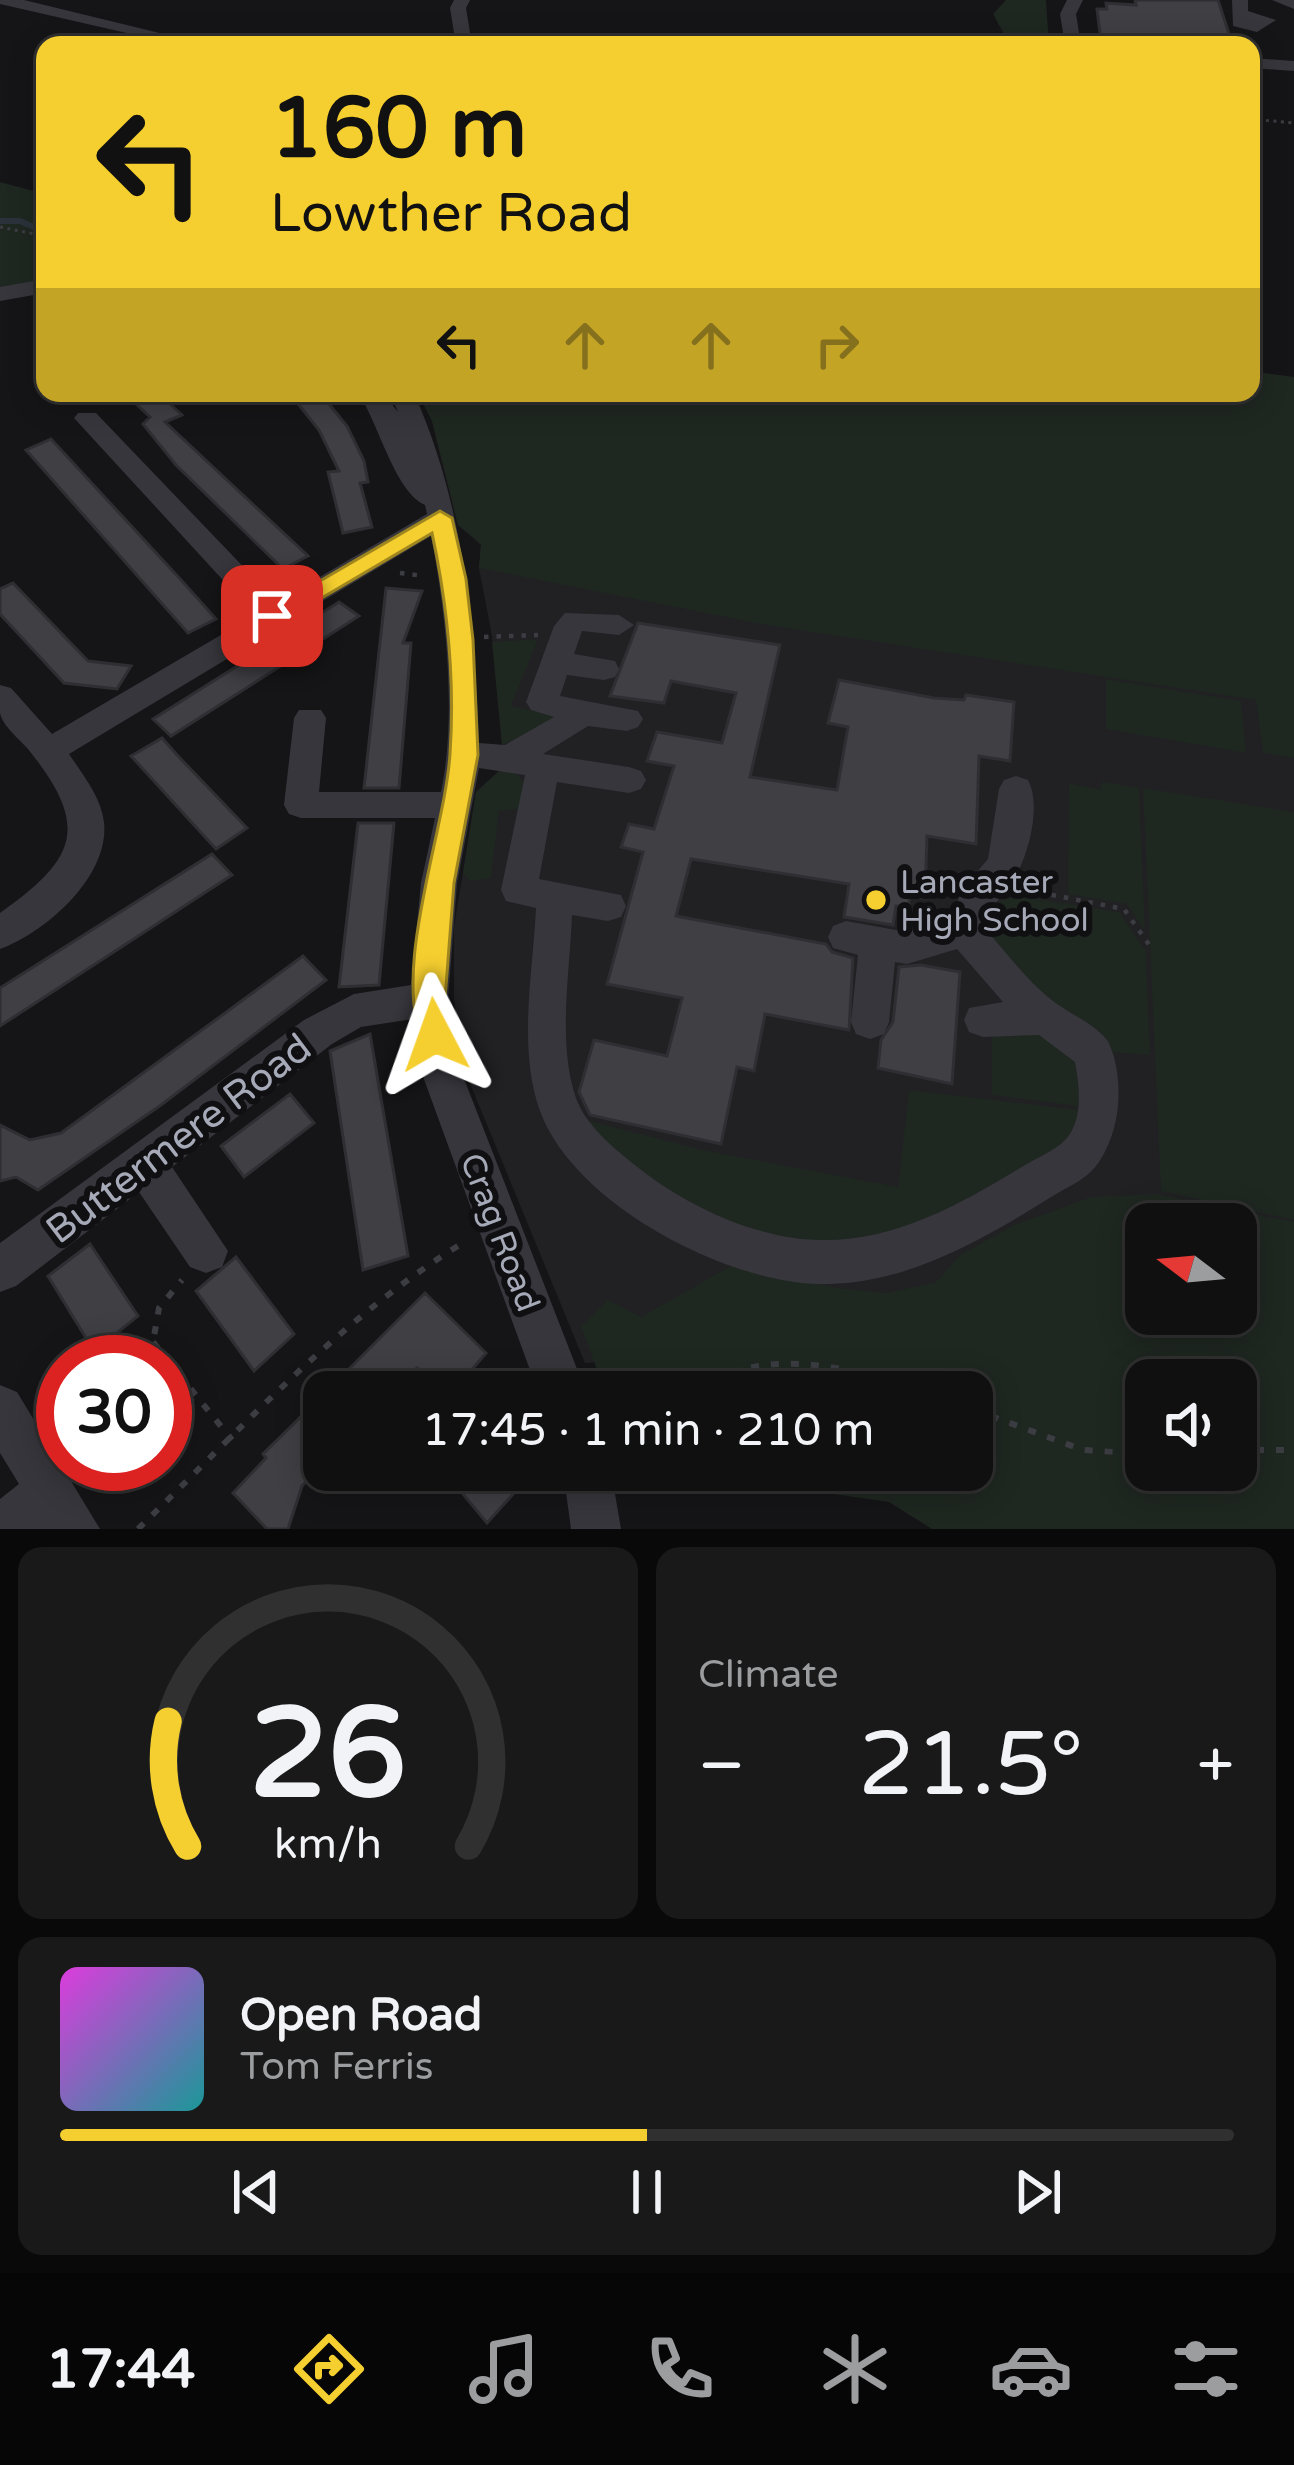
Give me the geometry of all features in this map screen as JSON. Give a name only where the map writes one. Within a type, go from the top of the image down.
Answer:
[{"type":"street","points":[[3,0],[161,36]]},
{"type":"street","points":[[461,0],[463,36]]},
{"type":"street","points":[[1072,36],[1068,14],[1075,0]]},
{"type":"street","points":[[1260,64],[1294,66]]},
{"type":"street","points":[[0,294],[36,288]]},
{"type":"street","points":[[0,307],[36,301]]},
{"type":"street","name":"Crag Road","points":[[377,402],[419,491],[438,510]]},
{"type":"street","name":"Crag Road","points":[[406,402],[428,454],[454,579],[464,755],[439,883],[429,999],[442,1070],[554,1371]]},
{"type":"street","points":[[87,418],[272,616]]},
{"type":"street","points":[[49,751],[354,568],[438,510]]},
{"type":"street","points":[[619,625],[576,620],[569,626],[542,702],[577,713],[627,719]]},
{"type":"street","points":[[556,662],[604,669]]},
{"type":"street","points":[[0,696],[49,751],[88,810],[92,838],[75,869],[41,907],[0,933]]},
{"type":"street","points":[[577,713],[526,762],[519,890],[608,906]]},
{"type":"street","points":[[310,718],[301,805],[457,805]]},
{"type":"street","points":[[464,755],[629,780]]},
{"type":"street","points":[[967,935],[967,918],[979,889],[997,877],[1007,857],[1016,789]]},
{"type":"street","points":[[555,895],[550,1074],[559,1110],[581,1145],[621,1181],[741,1247],[796,1261],[856,1261],[908,1250],[1006,1203],[1083,1152],[1102,1100],[1093,1052],[1046,1017],[967,935],[953,933],[907,948],[862,940],[870,1022]]},
{"type":"street","name":"Buttermere Road","points":[[0,1270],[145,1165],[272,1064],[353,1011],[429,999]]},
{"type":"street","points":[[983,1020],[1046,1017]]},
{"type":"street","points":[[145,1165],[206,1251]]},
{"type":"street","points":[[0,1409],[63,1509],[2,1529]]},
{"type":"street","points":[[590,1491],[596,1529]]},
{"type":"path","points":[[1260,120],[1294,123]]},
{"type":"path","points":[[0,227],[36,234]]},
{"type":"path","points":[[354,568],[454,579]]},
{"type":"path","points":[[988,883],[1124,909],[1150,946]]},
{"type":"path","points":[[138,1529],[358,1317],[410,1275],[496,1225]]},
{"type":"path","points":[[154,1335],[159,1308],[206,1251]]},
{"type":"path","points":[[725,1371],[736,1366],[857,1371]]},
{"type":"path","points":[[192,1390],[233,1441]]},
{"type":"path","points":[[993,1417],[1083,1450],[1125,1453]]},
{"type":"path","points":[[1257,1450],[1294,1450]]},
{"type":"shaded area","points":[[1006,0],[1046,0],[1048,36],[1005,36],[993,14]]},
{"type":"shaded area","points":[[0,182],[36,192],[36,288],[0,294]]},
{"type":"shaded area","points":[[1260,372],[1294,377],[1294,758],[1263,753],[1256,700],[766,625],[479,568],[481,544],[458,525],[432,421],[422,402],[1260,402]]},
{"type":"shaded area","name":"Lancaster High School","points":[[1294,377],[1294,1384],[1257,1378],[1257,1359],[1151,1359],[1026,1337],[585,1363],[467,1076],[454,1000],[454,927],[476,792],[502,769],[492,636],[479,568],[481,545],[458,525],[432,421],[422,402],[1260,402],[1260,390]]},
{"type":"shaded area","points":[[538,639],[511,706],[552,715],[554,725],[502,745],[492,642]]},
{"type":"shaded area","points":[[1106,679],[1241,701],[1246,753],[1106,729]]},
{"type":"shaded area","points":[[502,768],[516,773],[526,786],[518,809],[499,811],[491,878],[470,881],[463,873],[476,792]]},
{"type":"shaded area","points":[[1102,782],[1139,788],[1145,931],[1127,904],[1068,894],[1069,783],[1100,790]]},
{"type":"shaded area","points":[[1143,788],[1294,812],[1294,1220],[1257,1212],[1257,1203],[1216,1203],[1161,1191]]},
{"type":"shaded area","points":[[1016,896],[1119,912],[1146,951],[1150,1055],[1108,1052],[984,940],[1000,901]]},
{"type":"shaded area","points":[[1037,1034],[1080,1056],[1092,1108],[992,1095],[992,1036]]},
{"type":"shaded area","points":[[909,1090],[1088,1111],[1076,1138],[908,1233],[791,1245],[675,1202],[577,1118],[703,1150],[898,1187]]},
{"type":"shaded area","points":[[1158,1194],[1202,1203],[1125,1203],[1125,1335],[1257,1335],[1257,1214],[1294,1222],[1294,1529],[932,1529],[889,1502],[813,1491],[993,1491],[993,1371],[597,1371],[581,1326],[608,1300],[641,1317],[736,1263],[837,1288],[888,1293],[936,1282],[960,1255],[1014,1225],[1091,1197]]},
{"type":"building","points":[[1135,0],[1218,0],[1230,36],[1100,36],[1097,9],[1107,9],[1106,3],[1136,5]]},
{"type":"building","points":[[168,402],[182,415],[165,422],[308,556],[283,569],[176,465],[143,424],[150,417],[136,404]]},
{"type":"building","points":[[297,402],[327,402],[347,426],[364,461],[368,482],[360,483],[372,527],[343,533],[328,472],[339,471],[319,430]]},
{"type":"building","points":[[51,439],[216,619],[188,633],[26,450]]},
{"type":"building","points":[[13,583],[88,661],[131,666],[117,689],[64,683],[0,614],[0,589]]},
{"type":"building","points":[[386,588],[422,591],[403,643],[411,643],[399,788],[364,788]]},
{"type":"building","points":[[339,602],[359,616],[171,736],[153,719]]},
{"type":"building","points":[[638,623],[780,645],[750,777],[837,790],[848,727],[828,723],[839,680],[934,698],[964,700],[966,695],[1014,702],[1010,761],[979,756],[976,844],[927,836],[925,898],[909,895],[909,906],[896,906],[893,925],[844,917],[849,884],[691,859],[676,916],[826,944],[832,952],[853,958],[849,1030],[765,1014],[754,1071],[737,1067],[721,1144],[590,1115],[579,1092],[594,1040],[667,1056],[682,998],[607,984],[643,852],[621,847],[629,824],[654,829],[674,766],[647,761],[657,732],[722,743],[736,693],[671,681],[664,703],[610,696]]},
{"type":"building","points":[[162,738],[247,828],[216,849],[131,756]]},
{"type":"building","points":[[358,823],[394,823],[379,985],[339,987]]},
{"type":"building","points":[[212,854],[232,875],[0,1026],[0,988]]},
{"type":"building","points":[[303,956],[326,980],[161,1105],[38,1190],[16,1177],[0,1181],[0,1125],[30,1140],[61,1133]]},
{"type":"building","points":[[921,965],[960,972],[952,1084],[878,1068],[881,1040],[893,1022],[899,967]]},
{"type":"building","points":[[370,1034],[408,1256],[363,1270],[330,1051]]},
{"type":"building","points":[[290,1094],[314,1123],[244,1177],[221,1146]]},
{"type":"building","points":[[90,1244],[138,1316],[114,1335],[84,1335],[48,1276]]},
{"type":"building","points":[[236,1257],[294,1334],[254,1371],[196,1291]]},
{"type":"building","points":[[425,1293],[486,1353],[471,1371],[347,1371]]},
{"type":"building","points":[[303,1415],[303,1485],[288,1529],[267,1529],[233,1493],[266,1458],[263,1454]]},
{"type":"building","points":[[460,1491],[516,1491],[487,1523]]},
{"type":"waterway","points":[[0,221],[20,221],[36,228]]},
{"type":"place","name":"Lancaster High School","points":[[876,900]]},
{"type":"route","points":[[272,616],[440,518],[454,579],[460,640],[464,766],[439,883],[429,999],[435,1035]]}]
